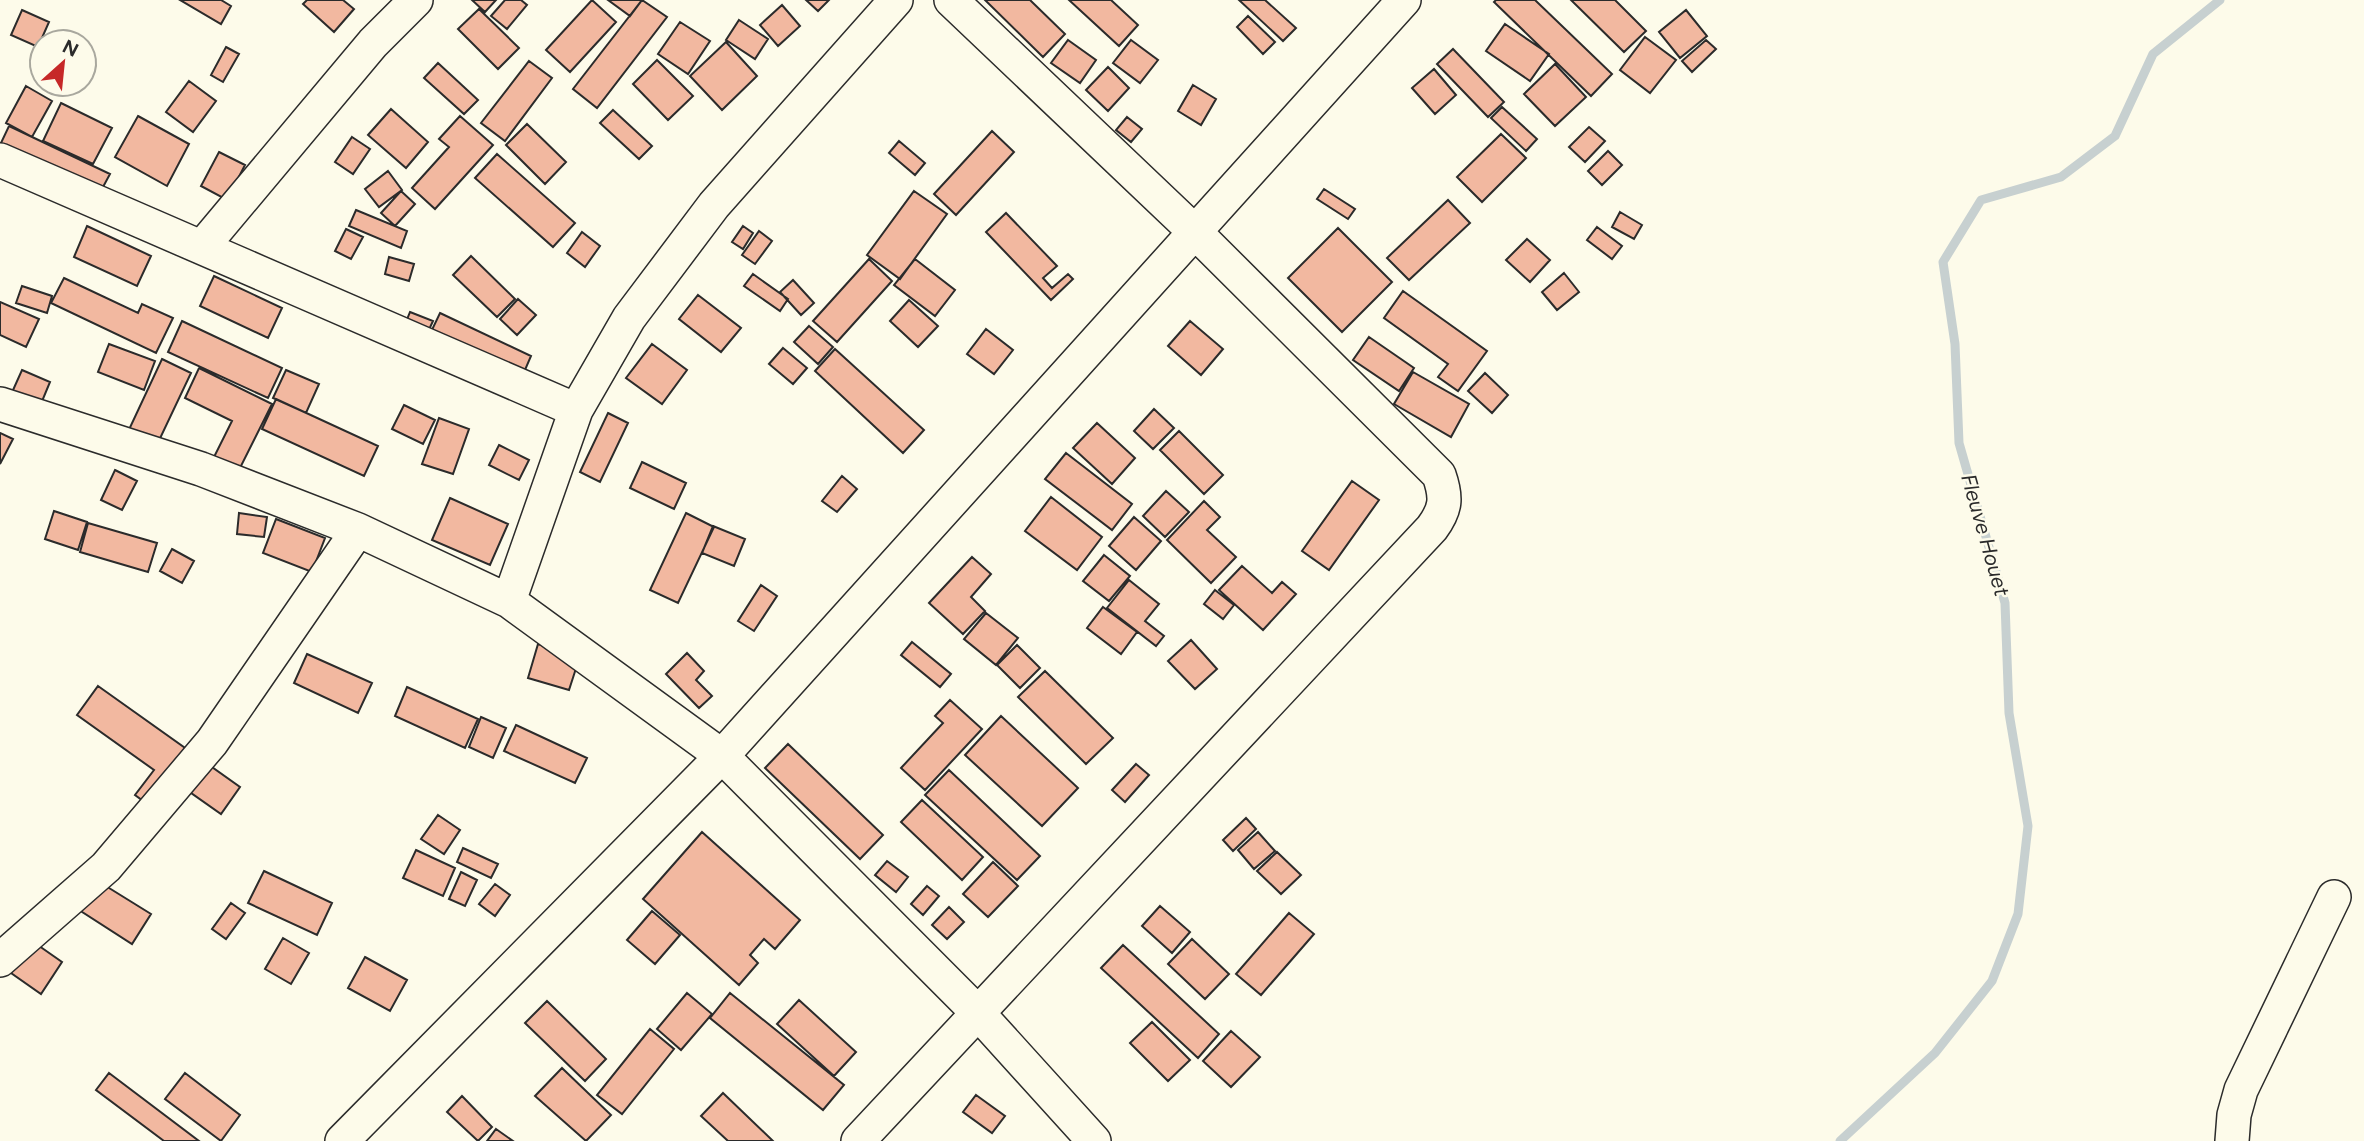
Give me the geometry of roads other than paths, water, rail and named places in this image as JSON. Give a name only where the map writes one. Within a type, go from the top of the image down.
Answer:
[{"type":"street","points":[[202,247],[373,43],[415,0]]},
{"type":"street","points":[[509,601],[576,410],[629,318],[714,205],[896,0]]},
{"type":"street","points":[[858,1141],[1444,512],[1446,494],[1439,475],[1196,233],[951,0]]},
{"type":"street","points":[[342,1141],[722,756],[1404,0]]},
{"type":"street","points":[[0,160],[576,410]]},
{"type":"street","points":[[0,404],[201,469],[358,530],[509,601],[722,756],[978,1013],[1094,1141]]},
{"type":"street","points":[[0,960],[106,867],[212,742],[358,530]]},
{"type":"street","points":[[2232,1141],[2234,1115],[2241,1090],[2334,897]]},
{"type":"waterway","name":"Fleuve Houet","points":[[1840,1141],[1935,1053],[1992,981],[2018,914],[2028,826],[2009,713],[2005,603],[1959,443],[1955,344],[1943,262],[1981,200],[2061,177],[2115,136],[2153,54],[2220,0]]}]
